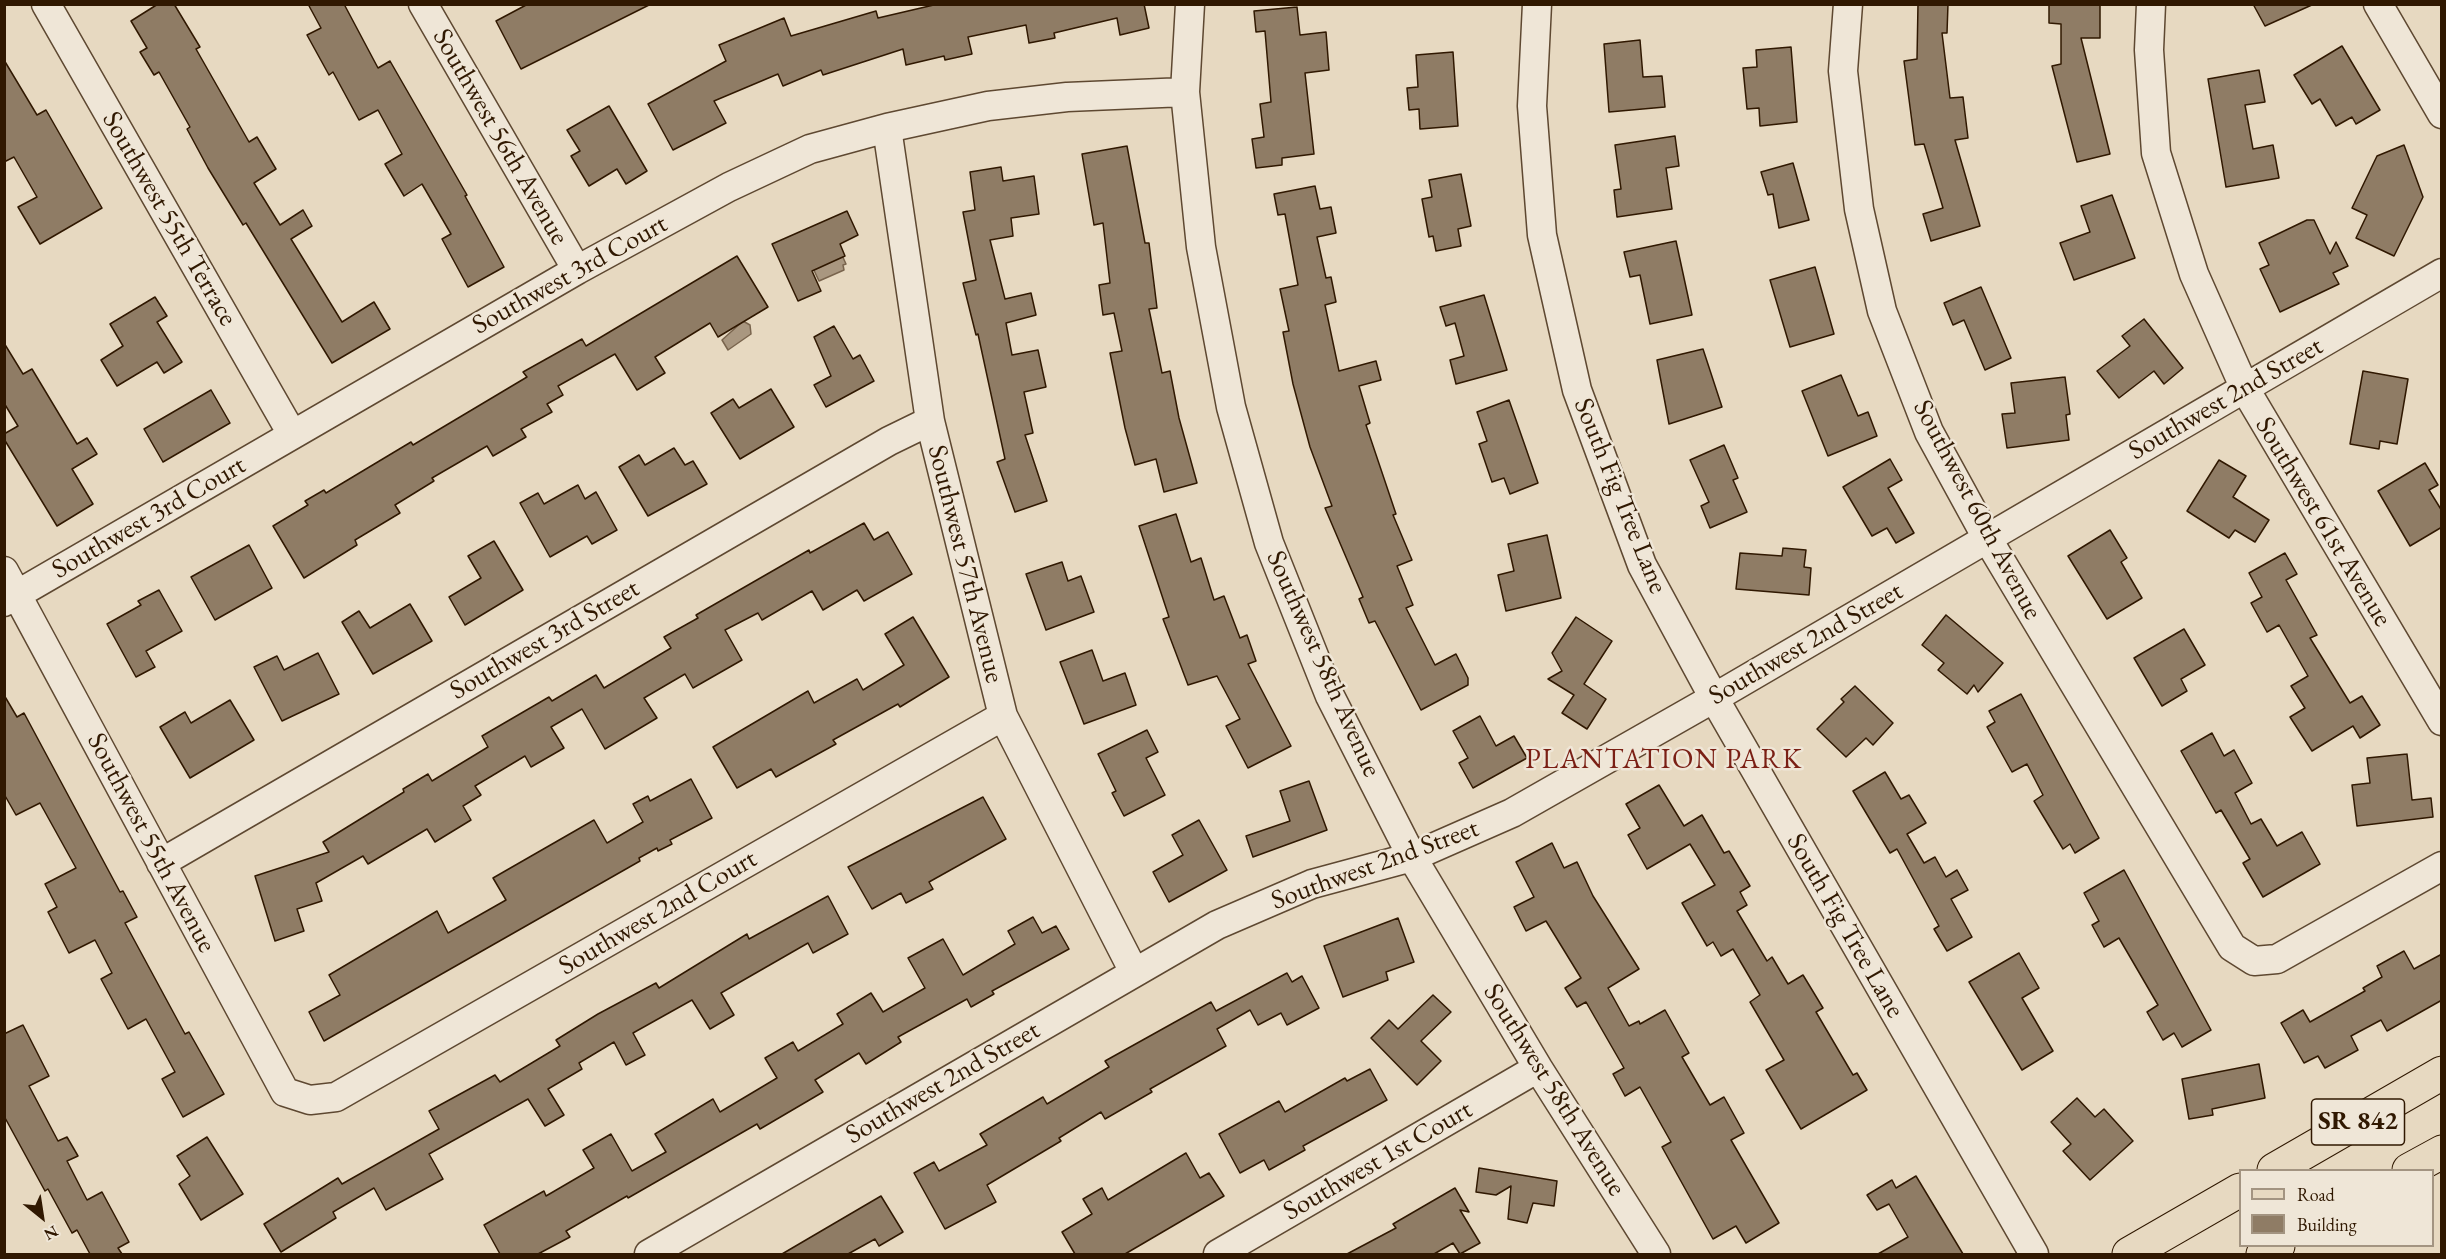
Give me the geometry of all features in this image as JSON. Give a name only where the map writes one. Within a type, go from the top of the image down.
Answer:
[{"type":"main road","name":"SR 842","points":[[2276,1169],[2442,1073]]},
{"type":"main road","name":"SR 842","points":[[2411,1169],[2442,1152]]},
{"type":"main road","points":[[2129,1254],[2239,1191]]},
{"type":"street","name":"Southwest 55th Terrace","points":[[46,4],[292,434]]},
{"type":"street","name":"Southwest 56th Avenue","points":[[423,4],[577,270]]},
{"type":"street","name":"Southwest 58th Avenue","points":[[1190,4],[1185,92],[1206,270],[1231,407],[1269,543],[1330,696],[1412,857],[1538,1068],[1656,1254]]},
{"type":"street","name":"South Fig Tree Lane","points":[[1537,4],[1532,106],[1542,235],[1577,390],[1642,565],[1714,698],[2034,1254]]},
{"type":"street","name":"Southwest 60th Avenue","points":[[1848,4],[1844,71],[1859,209],[1882,311],[1929,432],[1987,538],[2232,947],[2254,961],[2277,960],[2442,866]]},
{"type":"street","name":"Southwest 61st Avenue","points":[[2151,4],[2149,50],[2156,153],[2193,274],[2245,389],[2442,721]]},
{"type":"street","points":[[2378,4],[2442,114]]},
{"type":"street","name":"Southwest 3rd Court","points":[[9,589],[292,434],[577,270],[729,187],[810,149],[887,128],[988,106],[1067,97],[1185,92]]},
{"type":"street","name":"Southwest 57th Avenue","points":[[887,128],[930,421],[1003,716],[1134,972]]},
{"type":"street","name":"Southwest 2nd Street","points":[[649,1254],[1217,925],[1312,884],[1412,857],[1512,813],[1714,698],[2442,273]]},
{"type":"street","name":"Southwest 3rd Street","points":[[161,862],[889,441],[930,421]]},
{"type":"street","name":"Southwest 55th Avenue","points":[[9,589],[161,862],[285,1092],[310,1100]]},
{"type":"street","name":"Southwest 2nd Court","points":[[310,1100],[336,1097],[1003,716]]},
{"type":"street","name":"Southwest 1st Court","points":[[1218,1254],[1538,1068]]},
{"type":"shaded area","points":[[841,253],[846,264],[843,265],[844,270],[819,281],[812,266]]},
{"type":"shaded area","points":[[743,321],[750,325],[751,334],[728,350],[722,340]]},
{"type":"building","points":[[158,4],[174,4],[200,47],[196,49],[249,142],[257,137],[276,169],[254,183],[280,225],[303,210],[312,226],[291,239],[342,322],[374,302],[390,329],[332,363],[246,223],[243,225],[208,168],[187,129],[190,127],[159,72],[154,75],[140,52],[147,48],[131,21]]},
{"type":"building","points":[[308,4],[344,4],[378,68],[390,61],[467,195],[465,196],[504,267],[468,287],[442,239],[451,234],[422,184],[404,196],[385,164],[402,154],[378,110],[359,120],[333,72],[329,75],[307,35],[321,28]]},
{"type":"building","points":[[528,4],[651,4],[521,69],[496,21]]},
{"type":"building","points":[[938,4],[1144,4],[1149,28],[1120,35],[1117,18],[1054,33],[1055,38],[1029,43],[1026,25],[968,37],[972,54],[945,60],[944,56],[906,65],[903,49],[823,75],[821,70],[783,86],[778,74],[714,101],[726,123],[673,150],[648,104],[726,61],[719,45],[784,18],[791,36],[876,11],[878,18]]},
{"type":"building","points":[[1918,4],[1948,4],[1947,33],[1942,33],[1950,98],[1963,97],[1968,138],[1955,140],[1980,226],[1931,241],[1923,214],[1943,208],[1924,144],[1915,145],[1904,61],[1917,59]]},
{"type":"building","points":[[2049,4],[2100,4],[2100,38],[2081,38],[2110,154],[2077,162],[2052,66],[2061,64],[2061,24],[2049,23]]},
{"type":"building","points":[[2253,4],[2314,4],[2265,26]]},
{"type":"building","points":[[1297,7],[1300,35],[1326,32],[1329,70],[1305,73],[1314,154],[1282,158],[1282,165],[1256,168],[1252,139],[1264,137],[1260,104],[1271,102],[1265,31],[1256,32],[1254,11]]},
{"type":"building","points":[[1640,40],[1643,77],[1662,76],[1665,107],[1609,112],[1604,44]]},
{"type":"building","points":[[2342,46],[2380,110],[2356,124],[2352,117],[2336,126],[2320,99],[2312,104],[2294,75]]},
{"type":"building","points":[[1791,47],[1797,122],[1760,126],[1759,108],[1747,109],[1743,68],[1757,67],[1756,50]]},
{"type":"building","points":[[1453,52],[1458,126],[1420,129],[1419,109],[1409,110],[1407,88],[1418,87],[1416,55]]},
{"type":"building","points":[[4,60],[37,115],[46,110],[102,208],[40,244],[18,207],[37,197],[14,157],[4,162]]},
{"type":"building","points":[[2259,70],[2265,102],[2245,105],[2253,149],[2273,145],[2279,178],[2226,187],[2208,79]]},
{"type":"building","points":[[609,106],[647,171],[626,184],[617,169],[589,186],[571,156],[580,151],[567,130]]},
{"type":"building","points":[[1675,136],[1679,166],[1666,168],[1672,209],[1617,217],[1614,190],[1621,189],[1615,145]]},
{"type":"building","points":[[2404,145],[2423,197],[2394,256],[2356,238],[2367,215],[2352,208],[2377,156]]},
{"type":"building","points":[[1127,146],[1145,243],[1149,243],[1157,308],[1149,309],[1162,373],[1170,371],[1179,418],[1197,483],[1164,492],[1156,459],[1135,465],[1125,428],[1110,353],[1122,351],[1114,313],[1103,315],[1099,285],[1110,283],[1103,223],[1094,225],[1082,154]]},
{"type":"building","points":[[1793,163],[1809,220],[1779,228],[1773,194],[1768,195],[1761,172]]},
{"type":"building","points":[[1001,167],[1003,181],[1034,176],[1039,214],[1011,218],[1013,236],[990,240],[1005,299],[1031,293],[1036,315],[1006,323],[1012,355],[1038,350],[1046,387],[1024,392],[1033,433],[1025,435],[1047,501],[1015,512],[997,462],[1005,459],[978,334],[976,335],[963,283],[976,280],[963,212],[975,210],[970,172]]},
{"type":"building","points":[[1461,174],[1471,226],[1458,229],[1461,246],[1436,251],[1433,236],[1429,237],[1422,199],[1432,197],[1429,180]]},
{"type":"building","points":[[1315,186],[1320,209],[1331,207],[1336,233],[1317,237],[1326,278],[1331,277],[1336,302],[1325,305],[1339,371],[1376,361],[1381,380],[1359,386],[1370,423],[1366,425],[1396,514],[1393,515],[1412,560],[1397,566],[1413,605],[1406,608],[1435,665],[1456,654],[1468,678],[1468,685],[1421,710],[1375,621],[1369,623],[1359,599],[1363,597],[1325,508],[1332,506],[1310,447],[1293,384],[1283,332],[1289,331],[1280,289],[1298,285],[1285,214],[1278,215],[1274,194]]},
{"type":"building","points":[[2112,195],[2135,258],[2074,280],[2060,243],[2090,232],[2081,206]]},
{"type":"building","points":[[847,211],[858,235],[840,244],[845,256],[812,271],[821,291],[798,301],[772,244]]},
{"type":"building","points":[[2307,220],[2314,220],[2330,254],[2336,242],[2348,266],[2333,273],[2339,284],[2280,312],[2260,269],[2269,265],[2259,243]]},
{"type":"building","points":[[1676,241],[1692,315],[1650,324],[1640,275],[1630,277],[1624,252]]},
{"type":"building","points":[[737,256],[768,307],[718,337],[710,323],[655,357],[665,373],[637,390],[615,354],[558,386],[563,395],[547,404],[552,412],[521,429],[526,437],[493,456],[487,446],[432,478],[434,481],[395,505],[400,513],[355,540],[357,545],[304,578],[273,526],[308,505],[305,501],[324,490],[326,493],[411,442],[413,445],[527,377],[523,372],[582,339],[586,346]]},
{"type":"building","points":[[1815,267],[1834,334],[1790,347],[1770,280]]},
{"type":"building","points":[[1981,287],[2011,358],[1985,370],[1964,320],[1953,325],[1944,303]]},
{"type":"building","points":[[1484,295],[1507,370],[1456,384],[1450,360],[1464,356],[1455,323],[1446,326],[1440,307]]},
{"type":"building","points":[[155,297],[167,316],[157,322],[182,362],[164,373],[157,362],[117,386],[101,360],[123,346],[110,324]]},
{"type":"building","points":[[2144,319],[2183,368],[2164,384],[2154,371],[2119,398],[2097,371],[2130,346],[2122,336]]},
{"type":"building","points":[[834,326],[853,359],[860,355],[874,381],[826,407],[814,385],[831,376],[814,337]]},
{"type":"building","points":[[4,343],[23,374],[32,369],[77,444],[87,438],[97,454],[72,469],[93,504],[57,526],[4,439],[4,434],[18,426],[4,403]]},
{"type":"building","points":[[1703,349],[1722,407],[1669,424],[1657,360]]},
{"type":"building","points":[[2363,371],[2408,379],[2397,444],[2380,441],[2379,449],[2350,444]]},
{"type":"building","points":[[1841,375],[1858,416],[1868,412],[1877,436],[1828,456],[1802,391]]},
{"type":"building","points":[[2065,377],[2070,414],[2066,415],[2069,440],[2007,448],[2002,414],[2015,413],[2011,383]]},
{"type":"building","points":[[771,389],[794,427],[740,459],[711,413],[733,399],[739,408]]},
{"type":"building","points":[[211,390],[230,423],[163,462],[144,429]]},
{"type":"building","points":[[1509,400],[1538,483],[1510,494],[1504,478],[1492,482],[1479,444],[1487,441],[1477,412]]},
{"type":"building","points":[[1724,445],[1738,478],[1733,480],[1747,512],[1710,528],[1701,506],[1709,502],[1690,460]]},
{"type":"building","points":[[674,448],[685,465],[693,461],[707,484],[648,516],[619,467],[639,455],[645,465]]},
{"type":"building","points":[[1890,459],[1902,480],[1888,488],[1914,533],[1896,543],[1887,528],[1872,536],[1843,487]]},
{"type":"building","points":[[2219,460],[2246,476],[2233,497],[2269,520],[2255,542],[2235,530],[2229,538],[2187,511]]},
{"type":"building","points":[[2425,463],[2438,485],[2429,490],[2442,511],[2442,527],[2410,546],[2378,491]]},
{"type":"building","points":[[578,485],[585,499],[596,492],[617,530],[592,544],[587,536],[550,557],[520,503],[538,493],[544,504]]},
{"type":"building","points":[[1176,514],[1191,562],[1201,558],[1214,600],[1224,596],[1240,638],[1247,635],[1256,661],[1248,664],[1291,746],[1248,768],[1226,726],[1240,719],[1217,676],[1188,685],[1163,619],[1169,617],[1139,526]]},
{"type":"building","points":[[864,523],[874,540],[888,532],[912,574],[864,601],[857,590],[823,610],[812,591],[762,620],[758,613],[725,630],[742,660],[693,688],[685,674],[644,698],[657,718],[605,749],[582,709],[551,727],[564,748],[531,767],[525,756],[475,786],[481,795],[463,806],[471,820],[435,842],[427,829],[368,864],[363,856],[316,883],[322,901],[297,909],[304,931],[275,941],[255,876],[329,852],[323,842],[404,792],[403,789],[428,774],[432,781],[488,747],[482,736],[549,697],[552,701],[596,675],[604,688],[671,648],[664,637],[698,618],[696,615],[809,550],[810,553]]},
{"type":"building","points":[[2110,530],[2127,558],[2121,562],[2142,598],[2107,619],[2068,556]]},
{"type":"building","points":[[1547,535],[1561,598],[1506,611],[1498,575],[1514,571],[1508,544]]},
{"type":"building","points":[[494,541],[523,590],[465,625],[449,597],[481,578],[468,556]]},
{"type":"building","points":[[249,545],[272,588],[215,620],[191,577]]},
{"type":"building","points":[[1783,548],[1806,550],[1804,567],[1811,568],[1809,595],[1736,589],[1740,553],[1782,556]]},
{"type":"building","points":[[2285,553],[2297,574],[2286,580],[2317,635],[2310,638],[2350,703],[2362,696],[2380,725],[2360,738],[2353,726],[2312,751],[2290,717],[2305,708],[2291,686],[2308,676],[2279,625],[2267,632],[2251,603],[2262,597],[2249,573]]},
{"type":"building","points":[[1062,562],[1068,581],[1081,576],[1094,612],[1046,630],[1026,574]]},
{"type":"building","points":[[159,590],[182,631],[146,651],[155,667],[136,677],[107,624],[141,605],[138,601]]},
{"type":"building","points":[[410,604],[432,641],[373,674],[342,622],[359,611],[370,628]]},
{"type":"building","points":[[1946,615],[2003,663],[1978,692],[1974,685],[1967,694],[1938,670],[1944,663],[1922,645]]},
{"type":"building","points":[[913,617],[949,677],[900,707],[898,704],[833,740],[836,744],[776,777],[771,769],[737,788],[713,747],[808,691],[814,703],[857,679],[863,690],[904,665],[885,634]]},
{"type":"building","points":[[1576,617],[1612,641],[1584,684],[1606,699],[1587,729],[1562,713],[1574,695],[1548,679],[1562,671],[1552,653]]},
{"type":"building","points":[[2184,629],[2205,665],[2181,679],[2187,691],[2162,706],[2134,658]]},
{"type":"building","points":[[1092,650],[1103,681],[1125,673],[1136,705],[1084,724],[1060,662]]},
{"type":"building","points":[[318,653],[339,694],[282,721],[254,667],[277,656],[284,670]]},
{"type":"building","points":[[1855,686],[1893,723],[1873,745],[1866,738],[1846,757],[1817,729],[1844,702],[1841,699]]},
{"type":"building","points":[[2021,694],[2099,838],[2075,853],[2070,844],[2063,849],[2034,801],[2043,795],[2027,764],[2012,772],[1987,727],[1995,722],[1989,711]]},
{"type":"building","points":[[4,695],[17,717],[24,713],[120,892],[123,891],[137,917],[125,923],[185,1034],[189,1032],[224,1094],[183,1117],[162,1079],[175,1072],[146,1019],[128,1029],[101,979],[112,973],[95,940],[69,953],[48,912],[57,907],[45,884],[76,868],[40,803],[16,815],[4,794]]},
{"type":"building","points":[[230,700],[254,740],[190,778],[160,727],[185,712],[191,723]]},
{"type":"building","points":[[1480,716],[1496,746],[1514,736],[1527,758],[1473,788],[1459,763],[1468,758],[1453,731]]},
{"type":"building","points":[[1147,730],[1158,752],[1146,758],[1165,795],[1124,816],[1112,793],[1116,791],[1098,754]]},
{"type":"building","points":[[2212,733],[2224,756],[2234,750],[2252,783],[2235,793],[2251,824],[2261,819],[2277,846],[2302,832],[2320,864],[2263,897],[2243,863],[2250,859],[2221,810],[2216,813],[2181,751]]},
{"type":"building","points":[[2407,754],[2412,800],[2431,798],[2433,817],[2357,826],[2352,785],[2370,783],[2367,758]]},
{"type":"building","points":[[1885,772],[1901,799],[1909,795],[1926,823],[1907,834],[1924,863],[1935,857],[1946,877],[1957,870],[1968,890],[1951,899],[1972,937],[1947,951],[1934,929],[1939,926],[1897,849],[1890,853],[1853,791]]},
{"type":"building","points":[[691,779],[712,818],[670,840],[672,844],[658,851],[657,848],[639,858],[640,861],[324,1041],[309,1012],[340,995],[329,975],[437,911],[448,933],[506,900],[493,878],[594,820],[607,843],[643,822],[633,804],[648,796],[650,801]]},
{"type":"building","points":[[1309,781],[1327,830],[1253,857],[1246,836],[1290,821],[1280,791]]},
{"type":"building","points":[[1659,785],[1684,826],[1702,815],[1724,853],[1729,851],[1750,886],[1740,892],[1747,905],[1737,911],[1767,961],[1772,957],[1788,984],[1803,975],[1823,1008],[1816,1012],[1853,1075],[1857,1073],[1867,1090],[1801,1129],[1766,1070],[1784,1060],[1750,1002],[1760,995],[1733,949],[1721,956],[1713,942],[1707,946],[1682,903],[1715,885],[1690,844],[1647,869],[1628,835],[1640,828],[1626,804]]},
{"type":"building","points":[[983,797],[1006,839],[929,882],[933,889],[906,903],[901,893],[872,909],[848,867]]},
{"type":"building","points":[[1199,820],[1227,870],[1169,902],[1153,872],[1183,855],[1172,835]]},
{"type":"building","points":[[1552,843],[1564,868],[1577,862],[1593,896],[1639,969],[1608,988],[1629,1026],[1639,1021],[1640,1024],[1665,1010],[1689,1053],[1682,1057],[1710,1105],[1724,1097],[1744,1133],[1731,1140],[1779,1223],[1746,1243],[1736,1226],[1713,1239],[1662,1147],[1671,1142],[1640,1087],[1625,1096],[1613,1074],[1624,1068],[1586,1002],[1577,1007],[1565,988],[1581,978],[1546,921],[1526,931],[1514,907],[1534,897],[1516,862]]},
{"type":"building","points":[[2124,870],[2211,1030],[2182,1047],[2174,1033],[2163,1040],[2147,1012],[2158,1005],[2119,938],[2104,947],[2092,925],[2099,921],[2084,893]]},
{"type":"building","points":[[828,896],[848,934],[813,953],[808,943],[721,993],[734,1015],[710,1029],[692,1000],[633,1033],[645,1055],[626,1065],[614,1042],[579,1063],[582,1069],[548,1089],[564,1115],[545,1126],[528,1099],[429,1154],[443,1179],[386,1210],[374,1188],[333,1212],[336,1218],[281,1252],[264,1224],[338,1178],[342,1184],[439,1129],[429,1111],[495,1075],[500,1082],[560,1046],[556,1040],[598,1014],[656,983],[659,988],[747,934],[749,939]]},
{"type":"building","points":[[1033,917],[1042,933],[1056,926],[1069,949],[992,991],[994,994],[971,1007],[967,999],[898,1037],[901,1042],[866,1064],[859,1053],[815,1080],[823,1092],[760,1129],[757,1124],[628,1198],[627,1196],[566,1231],[570,1237],[538,1254],[500,1254],[484,1225],[544,1191],[546,1196],[594,1168],[583,1150],[611,1134],[632,1171],[666,1152],[655,1134],[713,1099],[720,1112],[777,1078],[765,1058],[793,1042],[798,1051],[843,1024],[837,1014],[871,993],[883,1012],[925,988],[908,958],[943,939],[963,975],[1015,944],[1008,931]]},
{"type":"building","points":[[1398,918],[1414,962],[1386,972],[1388,980],[1343,997],[1324,946]]},
{"type":"building","points":[[2404,951],[2414,969],[2442,954],[2442,1000],[2387,1031],[2381,1020],[2351,1036],[2358,1050],[2325,1068],[2318,1056],[2304,1063],[2281,1023],[2303,1010],[2310,1022],[2365,991],[2363,988],[2382,977],[2377,966]]},
{"type":"building","points":[[2019,953],[2039,988],[2022,998],[2053,1051],[2022,1070],[1969,982]]},
{"type":"building","points":[[1287,973],[1292,982],[1302,976],[1319,1008],[1287,1025],[1281,1013],[1258,1025],[1250,1010],[1217,1029],[1226,1046],[1150,1089],[1152,1092],[1105,1119],[1101,1112],[1059,1138],[1061,1141],[987,1185],[996,1202],[945,1229],[914,1173],[934,1162],[939,1171],[987,1145],[980,1134],[1043,1097],[1047,1104],[1109,1067],[1105,1061],[1211,1002],[1216,1011]]},
{"type":"building","points":[[1433,995],[1451,1012],[1421,1041],[1441,1061],[1417,1085],[1371,1038],[1389,1020],[1398,1029]]},
{"type":"building","points":[[23,1025],[49,1076],[29,1086],[58,1141],[67,1137],[78,1156],[67,1161],[87,1200],[102,1192],[129,1242],[118,1248],[122,1254],[90,1254],[77,1230],[72,1233],[48,1189],[45,1191],[4,1116],[4,1034]]},
{"type":"building","points":[[2259,1064],[2265,1098],[2212,1109],[2213,1115],[2189,1119],[2182,1079]]},
{"type":"building","points":[[1370,1069],[1387,1100],[1303,1146],[1305,1150],[1269,1170],[1264,1160],[1240,1173],[1219,1134],[1279,1101],[1285,1112],[1345,1078],[1347,1081]]},
{"type":"building","points":[[2077,1098],[2095,1117],[2104,1109],[2133,1141],[2090,1180],[2063,1151],[2071,1144],[2051,1122]]},
{"type":"building","points":[[207,1137],[243,1194],[201,1220],[179,1184],[190,1176],[177,1156]]},
{"type":"building","points":[[1186,1153],[1200,1178],[1209,1173],[1224,1196],[1125,1254],[1075,1254],[1062,1232],[1092,1214],[1083,1199],[1102,1188],[1108,1200]]},
{"type":"building","points":[[1479,1168],[1557,1181],[1554,1206],[1533,1203],[1527,1223],[1508,1219],[1511,1186],[1496,1195],[1476,1192]]},
{"type":"building","points":[[1916,1176],[1963,1254],[1878,1254],[1908,1237],[1889,1204],[1877,1210],[1867,1195],[1892,1180],[1896,1188]]},
{"type":"building","points":[[1455,1188],[1469,1212],[1460,1210],[1480,1243],[1460,1254],[1453,1243],[1434,1254],[1347,1254],[1396,1228],[1393,1224]]},
{"type":"building","points":[[881,1196],[903,1232],[879,1246],[875,1239],[848,1254],[782,1254]]},
{"type":"district","name":"PLANTATION PARK","points":[[1664,760]]}]
